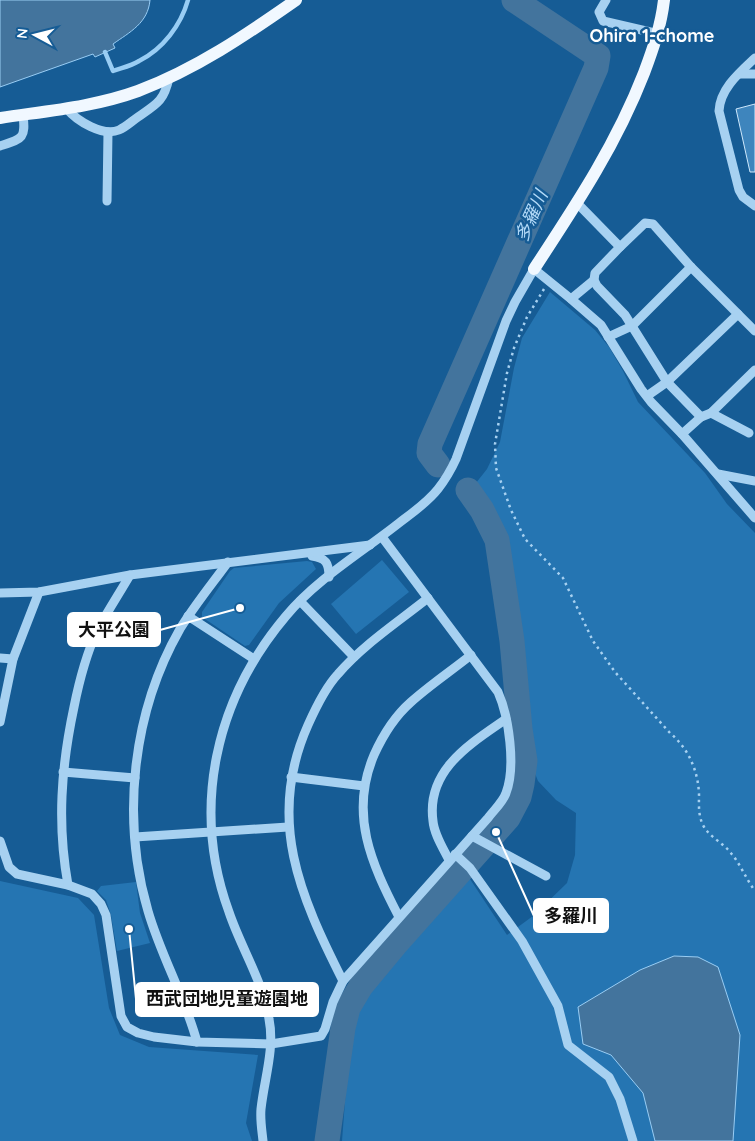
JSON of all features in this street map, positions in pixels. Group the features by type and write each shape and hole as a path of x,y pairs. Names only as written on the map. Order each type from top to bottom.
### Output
{"main road":[{"path":"0,118 67,109 136,91 169,78 246,35 296,0"},
{"path":"534,269 593,179 618,133 634,98 658,34 664,0"}],"street":[{"path":"606,0 599,12 603,21 658,34"},
{"path":"755,58 725,89 720,101 719,111 739,190 743,197 755,206"},
{"path":"740,74 755,74"},
{"path":"67,109 74,117 85,124 108,132 118,131 159,103 166,92 169,78"},
{"path":"0,146 14,142 22,137 25,132 24,114"},
{"path":"107,201 108,132"},
{"path":"577,203 620,247"},
{"path":"701,417 667,382 625,315 596,286 594,280 595,273 645,223 654,224 691,267 755,331"},
{"path":"608,337 632,326 691,267"},
{"path":"263,1141 261,1112 270,1044 270,1022 266,1000 229,913 222,891 214,854 212,831 211,797 218,748 228,715 254,659 270,636 300,601 420,507 437,490 447,476 456,459 506,322 534,269 601,325 647,396 755,518"},
{"path":"571,299 594,280"},
{"path":"647,396 667,382 738,314"},
{"path":"682,434 701,417 711,413 755,370"},
{"path":"711,413 749,433"},
{"path":"718,474 755,481"},
{"path":"0,841 9,867 17,874 68,885 92,894 101,904 106,915 121,1016 127,1027 138,1033 154,1037 197,1042 270,1044 321,1036 343,981 488,818 506,794 510,777 506,720 498,692 382,537"},
{"path":"0,593 39,592 130,575 371,545"},
{"path":"299,555 322,558 329,567 329,577"},
{"path":"197,1042 194,1028 162,952 148,910 138,866 135,837 135,778 144,719 153,688 188,616 228,562"},
{"path":"68,885 63,854 61,822 63,772 69,733 84,665 97,632 130,575"},
{"path":"0,722 13,659 39,592"},
{"path":"343,981 298,878 292,855 288,827 291,777 301,739 318,704 337,675 354,657 428,598"},
{"path":"300,601 354,657"},
{"path":"188,616 254,659"},
{"path":"399,917 377,872 367,845 363,815 364,786 380,742 393,722 411,702 471,655"},
{"path":"0,658 13,659"},
{"path":"506,720 466,747 449,763 436,785 432,805 432,822 440,842 452,857 470,868 522,941 558,1006 568,1045 609,1077 620,1099 632,1141"},
{"path":"63,772 135,778"},
{"path":"291,777 364,786"},
{"path":"135,837 288,827"},
{"path":"472,836 546,876"}],"path":[{"path":"549,282 527,317 514,348 507,373 495,444 496,468 511,510 525,539 563,578 593,642 614,672 670,733 680,741 690,755 699,791 699,812 703,825 711,836 731,852 755,891"}],"shaded area":[{"path":"0,0 150,0 149,8 142,21 132,31 113,44 115,48 95,57 93,54 0,87"},
{"path":"550,292 595,330 609,347 638,402 705,473 727,504 755,533 755,1141 342,1141 351,1022 365,991 466,873 507,935 533,916 567,883 575,855 576,813 556,800 538,781 529,758 502,539 472,488 487,469 500,442 514,368 522,338"},
{"path":"382,560 409,592 356,634 331,604"},
{"path":"312,562 316,569 279,603 249,645 245,646 202,617 202,612 234,568"},
{"path":"0,881 78,898 94,915 109,1008 120,1035 149,1047 258,1055 246,1123 252,1141 0,1141"},
{"path":"136,882 140,913 150,943 117,951 111,915 106,900 97,891 101,886"},
{"path":"674,956 698,957 718,967 740,1035 733,1141 655,1141 643,1093 611,1055 583,1044 578,1007 640,970"}],"building":[{"path":"755,104 755,172 750,172 736,109"}],"waterway":[{"path":"105,52 113,71 148,56 163,43 176,27 188,0"},
{"name":"多羅川","path":"438,465 429,453 430,444 596,68 598,56 514,0"},
{"name":"多羅川","path":"327,1141 343,1028 348,1008 361,986 395,945 508,818 519,797 522,784 525,761 520,729 512,641 497,540 482,510 468,490"}],"place":[{"name":"大平公園","path":"240,608"},
{"name":"多羅川","path":"496,832"},
{"name":"西武団地児童遊園地","path":"129,929"}],"district":[{"name":"Ohira 1-chome","path":"652,35"}]}
